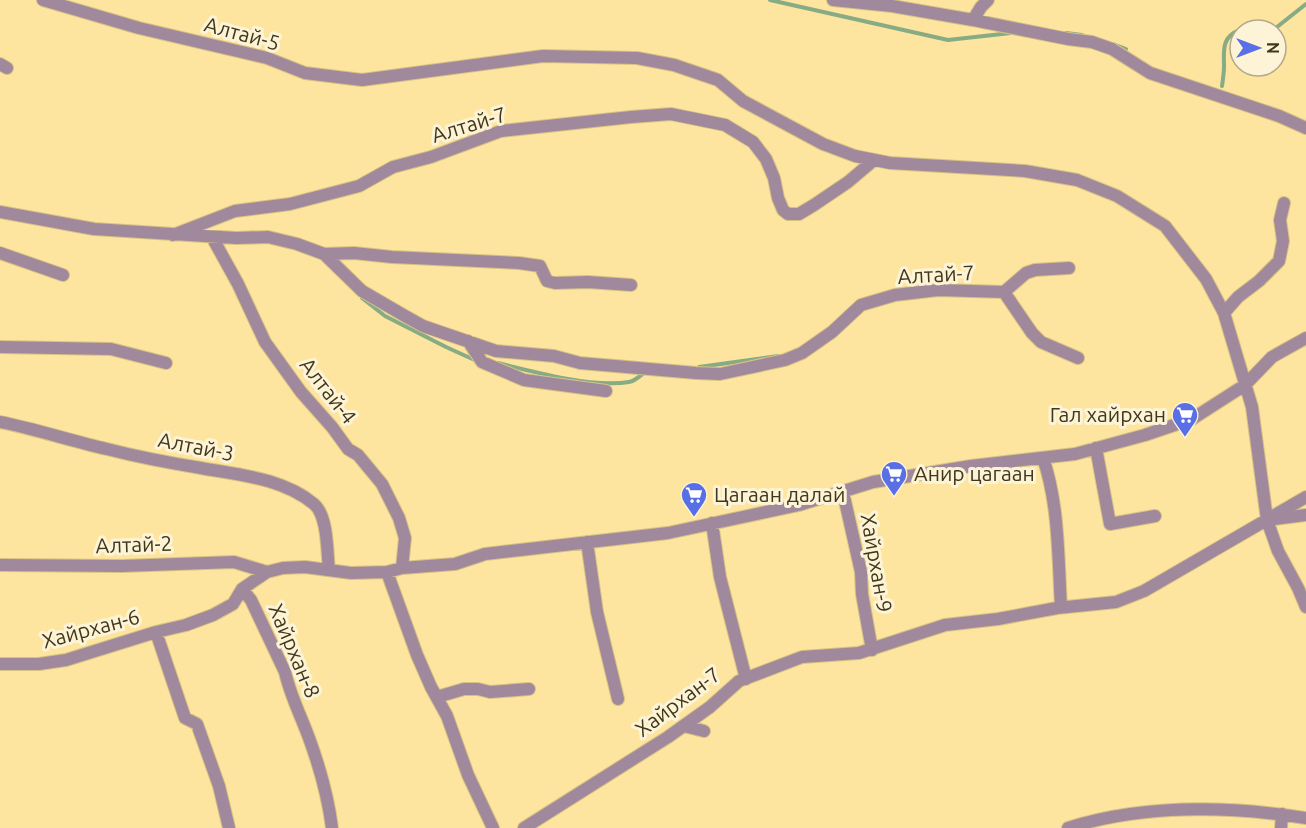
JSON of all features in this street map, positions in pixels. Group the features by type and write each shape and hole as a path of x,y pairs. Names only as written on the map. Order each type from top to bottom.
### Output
{"street":[{"name":"Алтай-5","path":"43,0 139,28 267,58 305,74 362,80 543,56 637,58 674,65 718,80 743,101 823,144 855,156 874,160"},
{"path":"833,0 892,6 1092,42 1112,49 1150,74 1280,116 1306,128"},
{"path":"974,20 988,0"},
{"name":"Алтай-7","path":"173,235 235,211 290,204 359,186 393,167 430,157 501,131 609,119 671,114 724,125 753,142 766,159 774,178 778,198 783,210 788,214 799,214 814,205 848,182 874,160"},
{"path":"874,160 890,163 1024,171 1077,180 1118,196 1165,226 1206,279 1224,313 1252,407 1267,520 1278,551 1306,607"},
{"path":"1224,313 1238,297 1259,281 1279,261 1282,241 1280,220 1284,203"},
{"path":"0,212 94,229 173,235"},
{"name":"Алтай-7","path":"173,235 268,237 324,254 354,253 519,263 540,266 547,281 555,283 588,282 632,285"},
{"name":"Алтай-4","path":"212,237 238,284 265,342 301,392 348,449 358,454 382,484 399,518 405,538 402,568"},
{"path":"0,254 63,275"},
{"name":"Алтай-7","path":"324,254 362,291 423,326 496,351 554,356 580,363 720,374 764,366 802,353 832,332 861,304 895,295 938,290 1004,292 1032,333 1041,342 1078,358"},
{"path":"1004,292 1026,273 1035,270 1069,268"},
{"name":"Хайрхан-9","path":"1306,338 1272,357 1245,385 1192,419 1075,454 971,466 873,482 843,492 861,572 862,594 872,650 945,625 998,619 1061,607 1116,602 1144,591 1306,497"},
{"path":"468,341 482,362 524,380 606,391"},
{"path":"0,347 111,349 166,363"},
{"name":"Алтай-3","path":"0,422 37,429 106,449 215,470 286,487 316,505 323,519 326,533 329,570"},
{"path":"1096,448 1110,524 1155,516"},
{"path":"1043,458 1050,477 1055,518 1061,607"},
{"path":"242,589 267,572 294,567 351,573 387,572 402,568 455,564 485,554 668,532 799,505 843,492"},
{"path":"1267,520 1306,515"},
{"path":"712,523 720,577 746,679"},
{"path":"587,542 597,612 618,699"},
{"name":"Алтай-2","path":"0,565 122,566 234,562 267,572"},
{"path":"387,572 417,655 447,716 468,775 493,828"},
{"name":"Хайрхан-8","path":"156,632 186,625 213,615 232,604 242,589 251,600 285,672 327,791 332,828"},
{"path":"156,632 185,718 197,724 219,786 229,828"},
{"name":"Хайрхан-6","path":"0,664 39,664 66,660 156,632"},
{"name":"Хайрхан-7","path":"524,828 684,726 739,681 802,657 872,650"},
{"path":"436,697 464,689 490,692 529,689"},
{"path":"684,726 704,731"},
{"path":"1068,828 1138,811 1259,811 1306,818"},
{"path":"1281,828 1282,814"}],"waterway":[{"path":"770,0 948,40 1011,33"},
{"path":"1288,18 1306,4"},
{"path":"1066,33 1082,35"},
{"path":"1222,86 1225,45 1228,38"},
{"path":"1113,44 1126,49"},
{"path":"362,298 385,316 479,362"},
{"path":"699,367 778,356"},
{"path":"498,363 528,371 599,383 629,382 645,372"}],"place":[{"name":"Гал хайрхан","path":"1185,438"},
{"name":"Анир цагаан","path":"894,497"},
{"name":"Цагаан далай","path":"694,518"}]}
